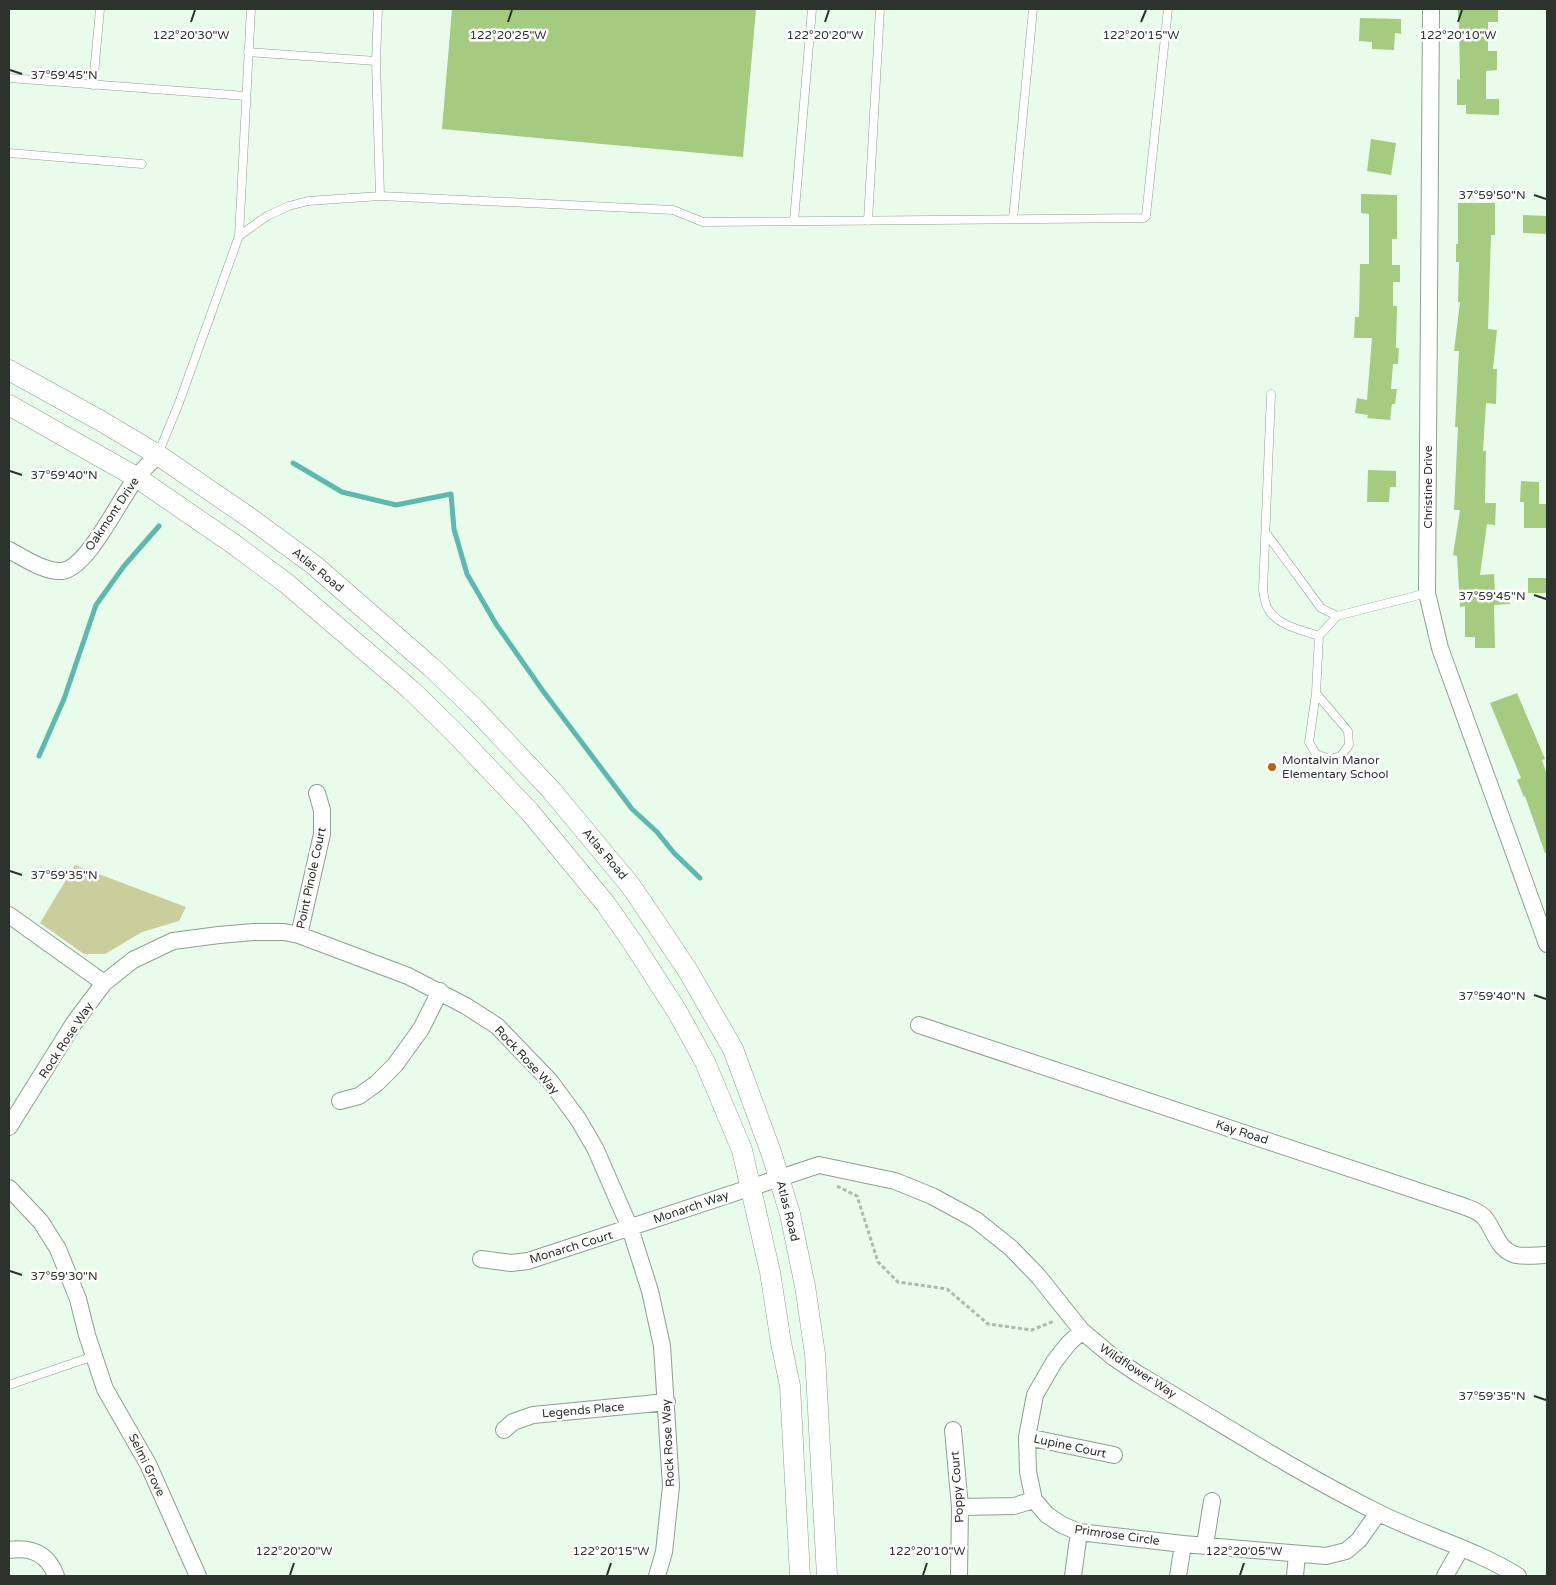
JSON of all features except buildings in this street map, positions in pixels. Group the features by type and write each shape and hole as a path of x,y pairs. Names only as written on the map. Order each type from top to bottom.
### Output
{"street":[{"name":"Christine Drive","path":"1431,9 1427,593 1440,648 1547,944"},
{"name":"Atlas Road","path":"9,370 158,455 250,518 314,565 438,673 475,709 552,791 630,884 688,971 733,1049 780,1177 798,1250 815,1354 827,1576"},
{"path":"9,405 136,477 232,543 293,589 411,690 454,731 529,812 606,903 678,1013 705,1062 742,1150 770,1272 790,1386 800,1576"},
{"name":"Oakmont Drive","path":"9,550 38,565 54,570 74,567 91,548 136,477 158,455"},
{"name":"Point Pinole Court","path":"299,935 322,834 322,810 316,793"},
{"path":"9,916 104,983"},
{"name":"Rock Rose Way","path":"9,1127 74,1023 104,983 133,960 173,941 219,934 253,932 284,932 299,935 408,976 440,991 497,1026 550,1081 578,1118 595,1148 630,1228 650,1291 662,1346 671,1486 664,1552 657,1576"},
{"path":"340,1101 359,1096 395,1065 421,1029 440,991"},
{"name":"Kay Road","path":"919,1025 1470,1208 1484,1218 1507,1252 1517,1256 1547,1255"},
{"name":"Wildflower Way","path":"750,1186 819,1164 895,1181 932,1196 976,1220 1011,1248 1038,1277 1082,1331 1113,1357 1138,1374 1335,1490 1378,1513 1403,1525 1488,1558 1518,1576"},
{"name":"Monarch Way","path":"630,1228 750,1186"},
{"name":"Selmi Grove","path":"9,1188 41,1222 58,1249 78,1299 105,1389 148,1464 198,1576"},
{"name":"Monarch Court","path":"481,1259 511,1263 528,1261 630,1228"},
{"path":"960,1507 1014,1506 1034,1500 1028,1472 1027,1437 1035,1395 1054,1362 1068,1344 1082,1331"},
{"name":"Legends Place","path":"504,1430 513,1422 533,1415 666,1402"},
{"name":"Poppy Court","path":"953,1430 960,1507 958,1574"},
{"name":"Lupine Court","path":"1027,1437 1114,1455"},
{"name":"Primrose Circle","path":"1034,1500 1048,1515 1062,1525 1079,1532 1183,1544 1326,1556 1346,1550 1359,1540 1378,1513"},
{"path":"1205,1545 1212,1501"},
{"path":"1073,1576 1079,1532"},
{"path":"1178,1576 1183,1544"},
{"path":"1445,1576 1461,1548"},
{"path":"9,1550 30,1550 46,1557 53,1565 56,1576"},
{"path":"1296,1576 1297,1554"}],"lane":[{"path":"93,85 100,9"},
{"path":"158,455 179,403 239,236 251,9"},
{"path":"378,9 376,61 380,196"},
{"path":"794,222 812,9"},
{"path":"868,221 880,9"},
{"path":"1013,220 1033,9"},
{"path":"239,236 267,216 289,206 308,202 380,196 674,210 702,222 1144,218 1146,216 1168,9"},
{"path":"248,52 376,61"},
{"path":"9,78 246,96"},
{"path":"9,153 142,164"},
{"path":"1271,394 1263,590 1267,608 1276,618 1289,626 1320,636"},
{"path":"1266,533 1321,608 1337,616"},
{"path":"1316,693 1348,732 1349,746 1341,756 1330,759 1316,754 1309,742 1316,693 1320,636 1337,616 1427,593"},
{"path":"9,1385 94,1356"}],"path":[{"path":"835,1185 857,1196 878,1262 898,1282 947,1289 988,1324 1032,1330 1069,1316"}],"green space":[{"path":"75,865 186,907 179,921 142,932 105,954 84,954 40,923"}],"waterway":[{"path":"293,463 342,492 396,505 451,494 454,529 467,574 496,624 543,691 632,809 657,832 674,853 700,878"},
{"path":"39,756 64,699 96,605 124,566 159,526"}],"place":[{"name":"Montalvin Manor Elementary School","path":"1272,767"}]}
